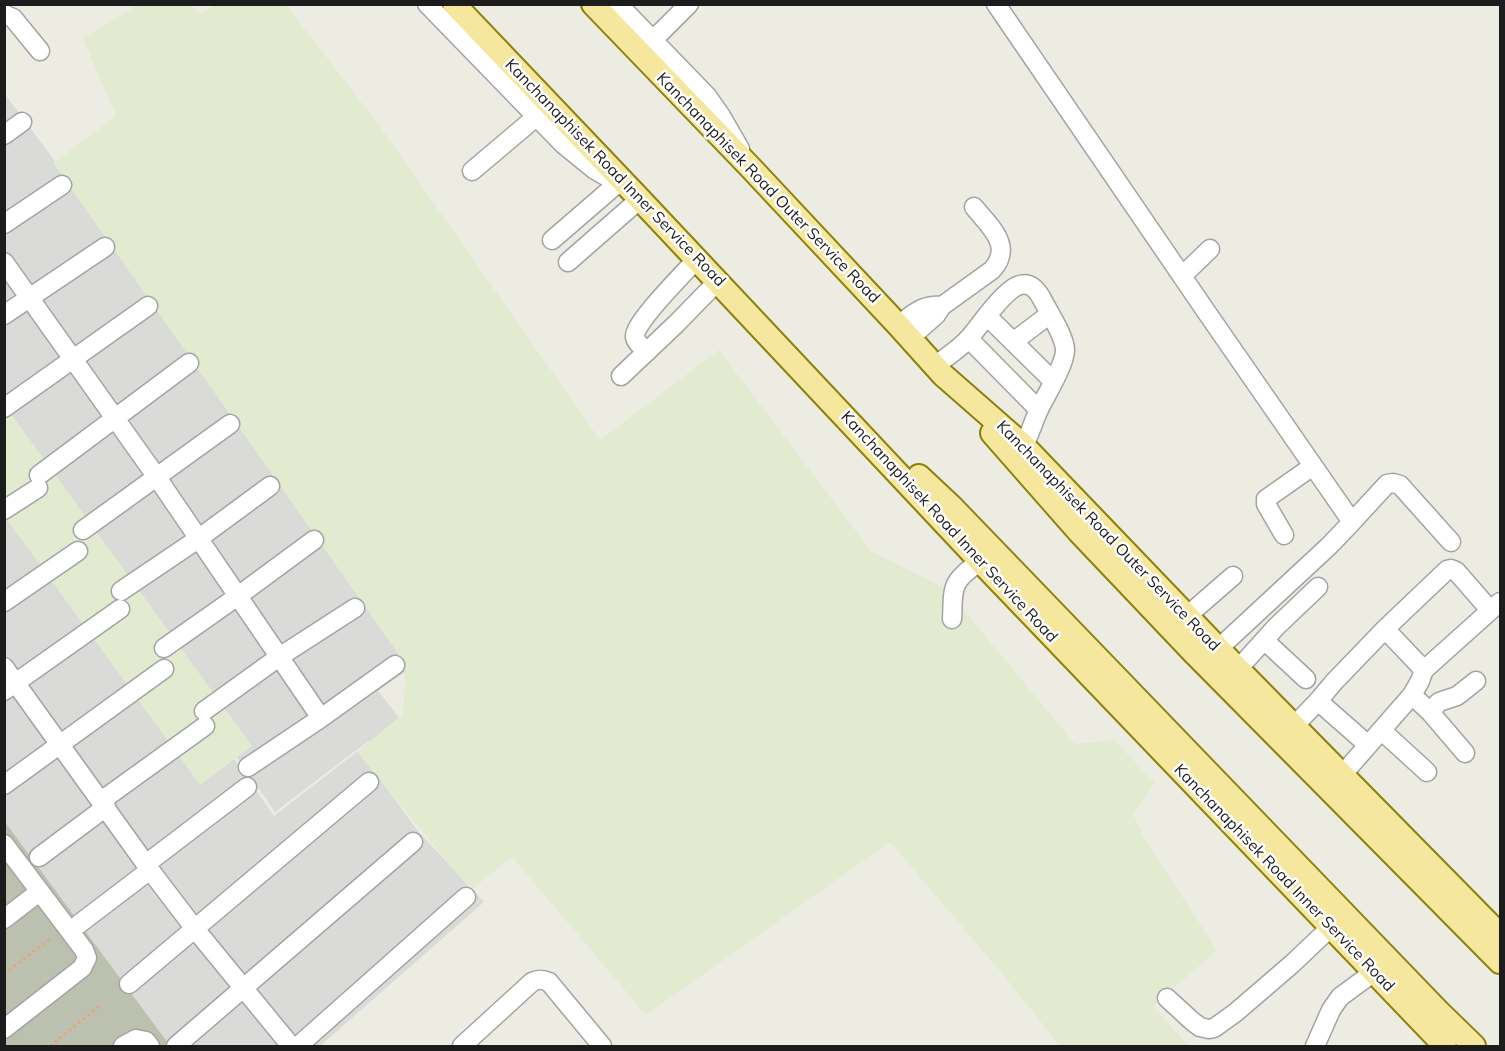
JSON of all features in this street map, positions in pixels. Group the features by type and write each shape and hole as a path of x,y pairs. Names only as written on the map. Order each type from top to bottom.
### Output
{"main road":[{"name":"Kanchanaphisek Road Inner Service Road","path":"454,4 980,561 1445,1047"},
{"name":"Kanchanaphisek Road Outer Service Road","path":"593,4 750,167 939,371 1024,446 1218,649 1500,935"},
{"path":"939,371 1079,532 1193,652 1500,962"},
{"path":"854,426 911,469 951,506 1474,1047"}],"street":[{"path":"427,4 579,159 631,192"},
{"path":"618,4 707,96 750,167"},
{"path":"652,40 689,4"},
{"path":"996,4 1137,213 1352,522"},
{"path":"4,14 13,18 40,51"},
{"path":"472,171 536,117"},
{"path":"4,135 22,122"},
{"path":"4,224 62,185"},
{"path":"552,240 631,192"},
{"path":"568,262 631,192"},
{"path":"904,332 924,307 942,306 992,270 998,263 1001,245 997,235 974,207"},
{"path":"4,315 105,247"},
{"path":"1182,276 1210,249"},
{"path":"647,352 636,339 637,328 697,259"},
{"path":"4,262 156,476 321,718"},
{"path":"621,376 718,281"},
{"path":"939,371 1011,290 1026,284 1037,290 1062,338 1065,349 1063,361 1024,446"},
{"path":"4,408 148,306"},
{"path":"1013,342 1050,314"},
{"path":"987,316 1053,381"},
{"path":"969,339 1039,410"},
{"path":"4,510 115,418 189,363"},
{"path":"83,530 230,424"},
{"path":"1284,535 1266,504 1266,499 1313,466"},
{"path":"1218,649 1320,554 1387,484 1400,485 1451,542"},
{"path":"10,687 198,538 270,486"},
{"path":"164,648 314,540"},
{"path":"4,602 78,551"},
{"path":"952,619 957,582 980,561"},
{"path":"1294,726 1385,628 1447,570 1456,571 1495,606 1424,670 1412,695 1342,775"},
{"path":"1187,616 1233,576"},
{"path":"1238,669 1318,587"},
{"path":"39,858 279,657 355,608"},
{"path":"1385,628 1424,670"},
{"path":"1264,640 1306,679"},
{"path":"248,767 395,665"},
{"path":"4,667 10,687 59,744 195,929 291,1047"},
{"path":"4,784 164,669"},
{"path":"1430,711 1439,702 1457,696 1476,681"},
{"path":"1412,695 1430,711 1465,753"},
{"path":"1318,701 1368,745"},
{"path":"1381,730 1427,772"},
{"path":"129,984 369,782"},
{"path":"80,924 247,787"},
{"path":"176,1047 413,842"},
{"path":"4,844 84,950 87,958 82,968 4,1029"},
{"path":"4,919 39,892"},
{"path":"298,1047 466,897"},
{"path":"1167,998 1200,1027 1214,1028 1292,964 1331,927"},
{"path":"1315,1047 1331,1010 1340,998 1374,972"},
{"path":"462,1047 538,979 549,982 602,1047"},
{"path":"123,1047 136,1039 146,1041 150,1047"}],"path":[{"path":"4,974 50,939"},
{"path":"50,1047 100,1006"}],"shaded area":[{"path":"137,5 191,5 201,14 214,5 286,5 379,125 600,440 719,350 871,551 946,589 1075,744 1114,740 1155,783 1133,814 1146,841 1217,950 1153,1007 1189,1046 1060,1046 890,842 646,1015 512,857 471,890 357,752 403,714 406,665 53,163 116,116 83,39"},
{"path":"4,93 66,176 411,668 378,691 402,721 363,745 275,812 5,425"},
{"path":"4,404 252,746 200,785 5,517"},
{"path":"4,429 274,816 359,750 417,830 484,902 320,1046 165,1046 5,823"},
{"path":"5,822 170,1046 5,1046"}]}
